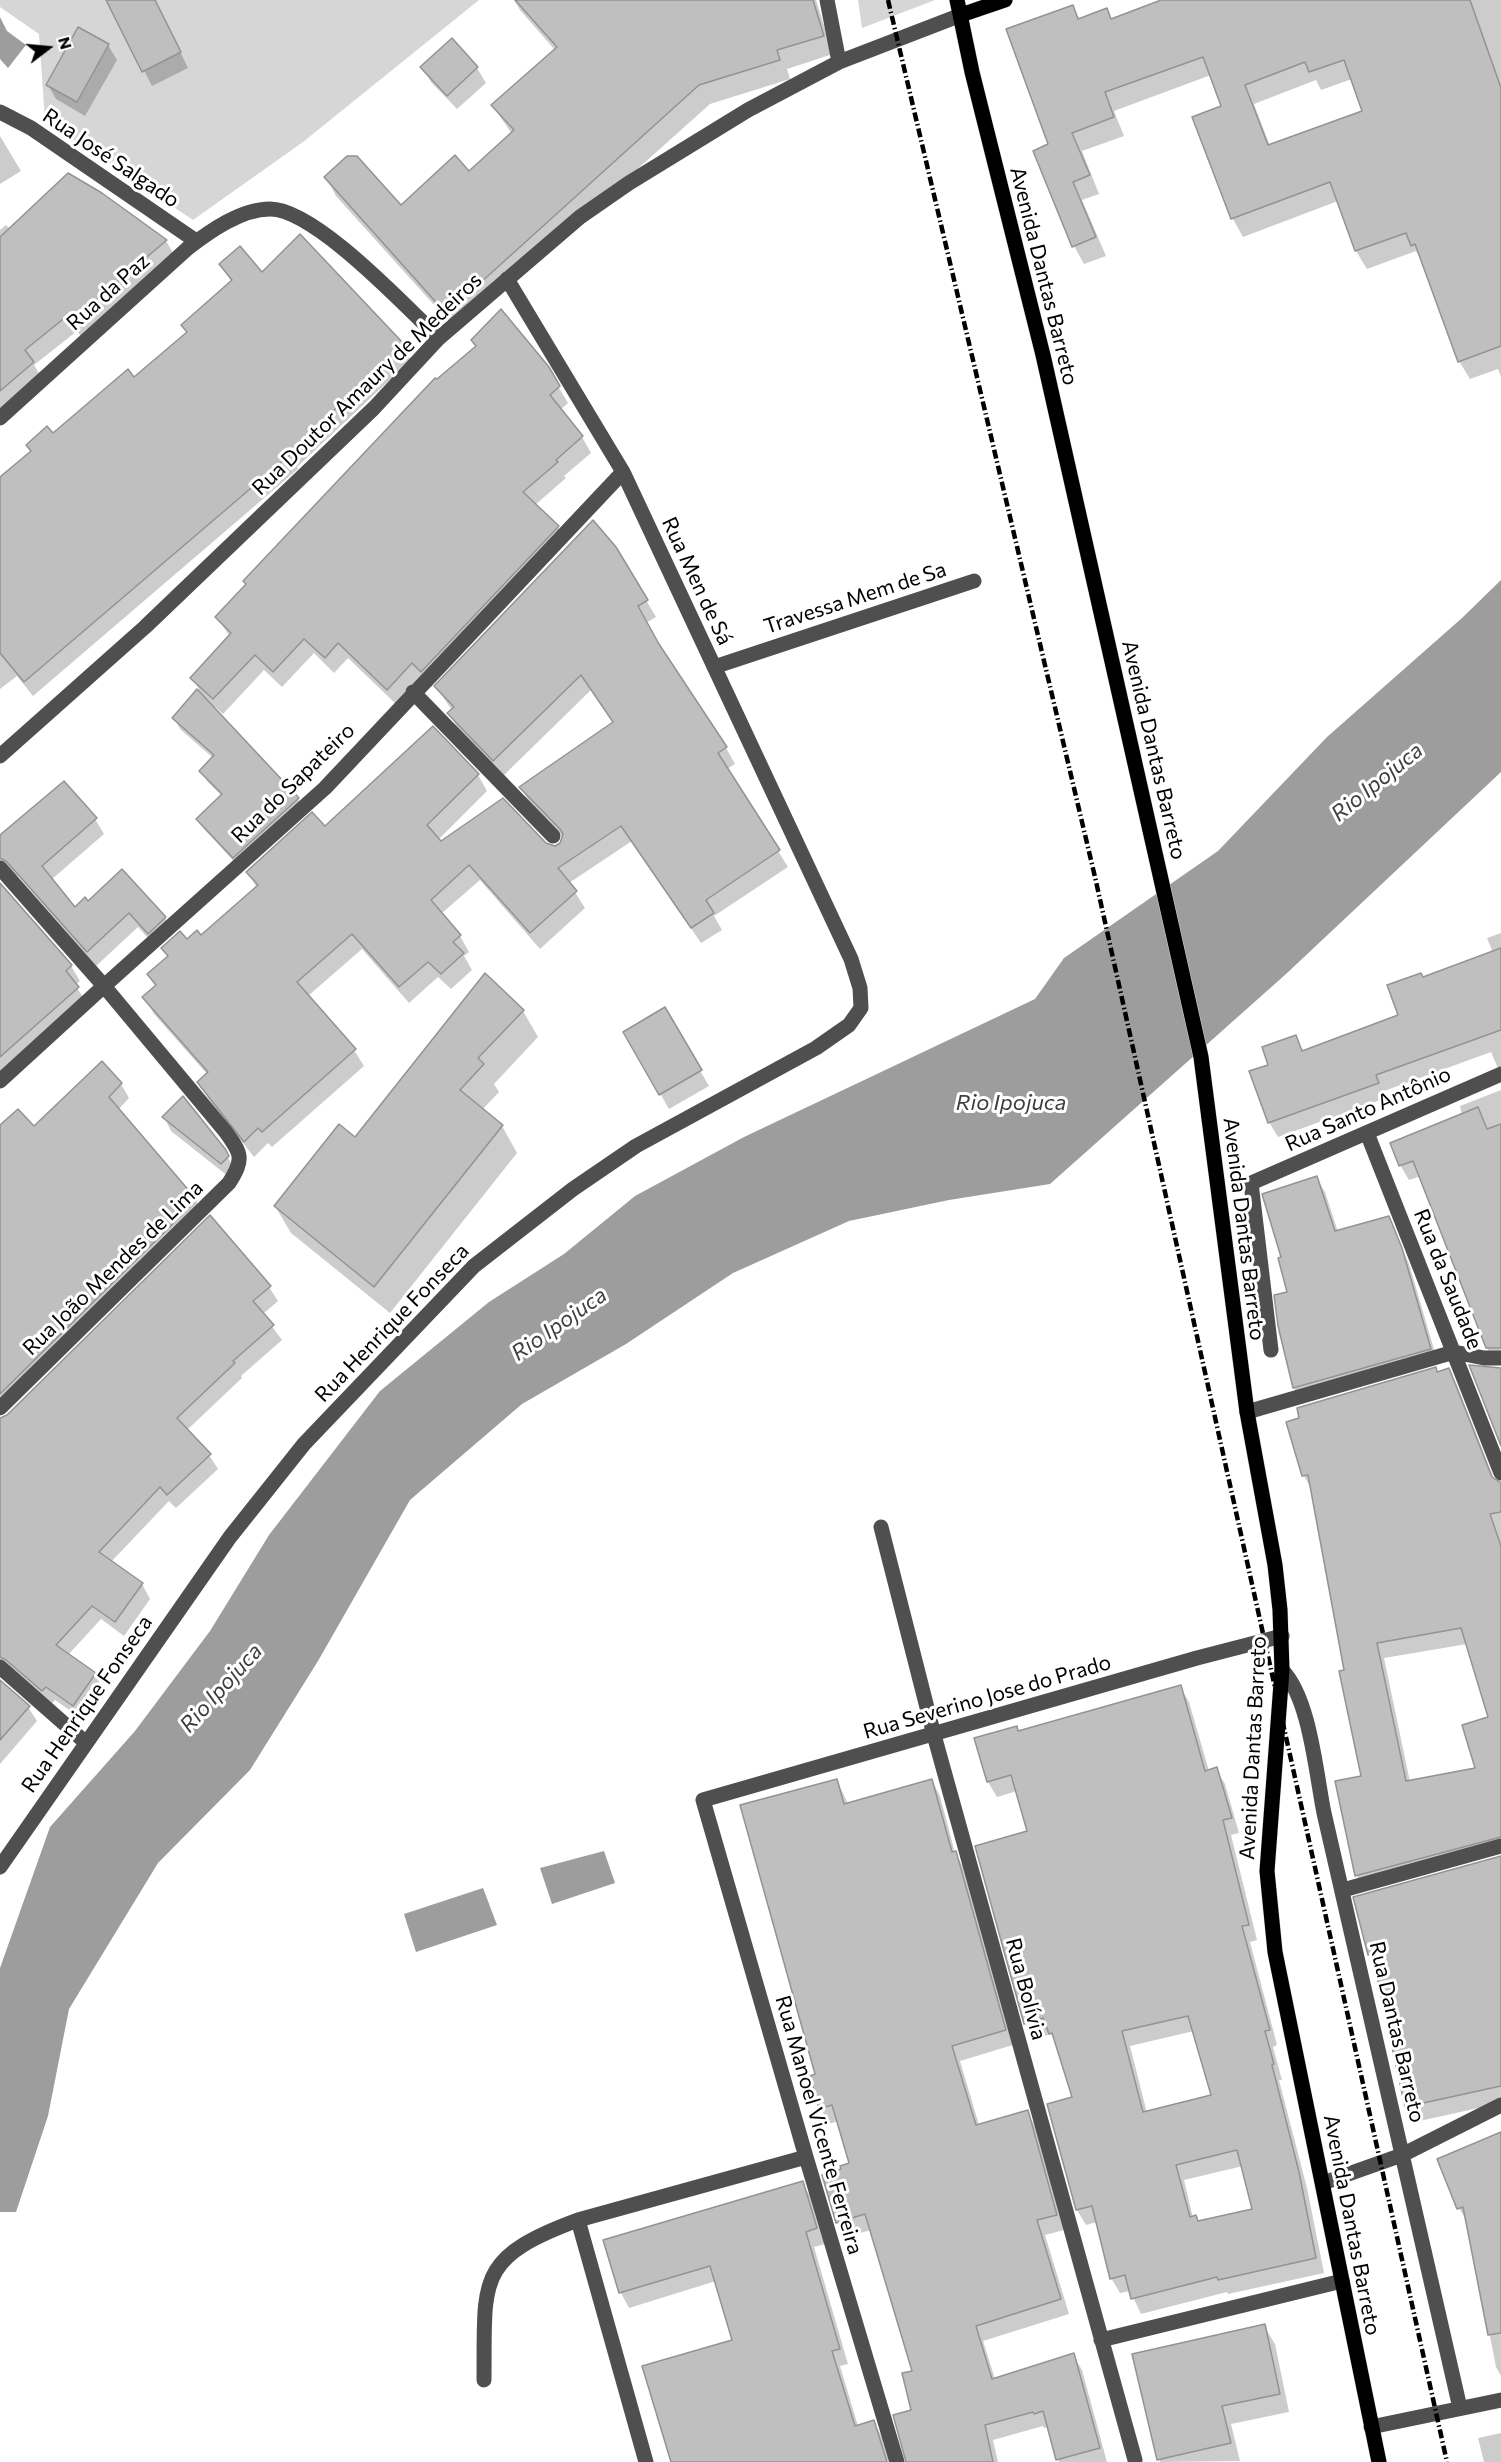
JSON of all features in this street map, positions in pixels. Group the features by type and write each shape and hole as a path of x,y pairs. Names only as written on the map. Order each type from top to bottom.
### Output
{"main road":[{"path":"959,7 1005,0"},
{"name":"Avenida Dantas Barreto","path":"959,7 972,72 1042,355 1201,1057 1247,1412 1275,1565 1282,1636 1282,1670 1267,1871 1275,1952 1379,2462"}],"street":[{"path":"827,0 839,62"},
{"name":"Rua Doutor Amaury de Medeiros","path":"0,756 145,627 374,408 440,338 580,217 629,183 748,110 839,62 959,7"},
{"name":"Rua José Salgado","path":"0,112 31,128 196,241"},
{"name":"Rua da Paz","path":"0,418 196,241 213,230 254,211 270,209 289,212 316,229 351,256 440,338"},
{"name":"Rua Men de Sá","path":"507,279 623,472 828,912"},
{"name":"Rua do Sapateiro","path":"0,1081 325,788 413,692 623,472"},
{"name":"Travessa Mem de Sa","path":"714,667 974,581"},
{"path":"413,692 552,836"},
{"path":"0,868 104,986"},
{"name":"Rua Henrique Fonseca","path":"0,1867 230,1537 304,1444 474,1266 573,1189 636,1146 793,1062 836,1036 849,1025 861,1008 860,988 851,959 828,912"},
{"name":"Rua João Mendes de Lima","path":"0,1408 229,1183 239,1166 239,1150 104,986"},
{"name":"Rua Santo Antônio","path":"1271,1350 1251,1183 1501,1074"},
{"name":"Rua da Saudade","path":"1367,1133 1501,1473"},
{"path":"1247,1412 1454,1352 1484,1358 1501,1358"},
{"name":"Rua Bolívia","path":"881,1527 934,1735 1135,2460"},
{"name":"Rua Severino Jose do Prado","path":"703,1800 1197,1658 1282,1636"},
{"path":"0,1667 85,1742"},
{"name":"Rua Dantas Barreto","path":"1282,1670 1289,1677 1300,1697 1460,2408"},
{"name":"Rua Manoel Vicente Ferreira","path":"703,1800 897,2462"},
{"path":"1343,1890 1501,1846"},
{"path":"1323,2183 1402,2155 1501,2105"},
{"path":"484,2380 485,2301 493,2273 507,2256 520,2246 548,2231 578,2220 806,2157"},
{"path":"578,2220 646,2462"},
{"path":"1101,2340 1342,2281"},
{"path":"1371,2427 1501,2400"}],"shaded area":[{"path":"0,0 479,0 303,142 193,220 45,121 39,34 0,7"},
{"path":"858,0 935,0 862,28"}],"water":[{"path":"0,17 7,31 26,45 8,68 0,59"},
{"name":"Rio Ipojuca","path":"1501,580 1501,772 1286,974 1050,1184 949,1200 849,1221 733,1273 626,1344 522,1404 410,1500 318,1661 250,1770 158,1863 69,2009 48,2116 16,2212 0,2212 0,1968 50,1827 135,1731 210,1631 269,1535 380,1391 489,1302 564,1254 635,1196 744,1137 1035,999 1064,958 1218,851 1327,737 1462,618"},
{"path":"604,1851 615,1883 552,1904 540,1868"},
{"path":"483,1888 497,1925 416,1952 404,1914"}],"building":[{"path":"106,0 155,0 181,52 142,72"},
{"path":"515,0 813,0 824,36 777,50 780,60 699,85 468,294 463,289 442,309 324,177 347,156 357,156 401,205 455,155 469,171 514,130 491,105 557,47"},
{"path":"1161,0 1470,0 1501,88 1501,346 1458,362 1415,244 1411,246 1406,233 1355,251 1330,182 1231,219 1192,117 1221,106 1203,57 1105,92 1114,117 1072,133 1090,175 1073,182 1096,237 1072,247 1033,151 1048,144 1006,29 1073,5 1078,19 1107,8 1111,19","holes":["1344,60 1362,111 1268,145 1245,85 1305,62 1309,72"]},
{"path":"78,27 109,44 77,102 46,85"},
{"path":"452,38 478,67 447,96 420,67"},
{"path":"68,173 102,193 167,240 71,321 67,316 25,350 34,362 0,391 0,237"},
{"path":"300,234 404,344 290,452 291,454 24,682 0,653 0,477 31,451 26,445 47,426 53,433 128,369 134,377 187,332 181,325 232,280 219,264 240,246 262,272"},
{"path":"501,309 549,367 560,386 550,395 583,436 556,460 558,462 523,492 559,526 421,672 412,663 387,690 338,643 325,658 304,639 273,672 255,655 213,699 190,678 231,633 215,617 246,584 243,581 435,378 437,379 476,346 471,340"},
{"path":"593,520 616,547 648,600 638,606 659,644 727,747 718,753 780,850 706,900 714,913 691,928 621,826 558,868 577,891 530,933 469,865 431,900 461,935 453,942 464,953 441,974 428,962 399,987 352,934 297,982 356,1049 262,1132 258,1128 244,1142 197,1082 208,1072 142,997 156,985 147,974 168,956 161,948 180,931 187,939 197,930 201,935 258,885 246,872 312,812 325,826 433,726 479,774 427,825 441,841 503,798 546,843 555,846 560,843 563,834 560,829 519,787 613,722 581,675 493,761 447,713 454,707 434,686"},
{"path":"197,689 299,798 233,858 196,819 222,794 199,771 214,755 172,718"},
{"path":"64,781 97,818 42,866 75,907 85,897 88,901 122,869 166,917 148,934 129,913 87,952 7,862 0,858 0,835"},
{"path":"0,883 72,965 66,971 79,987 0,1057"},
{"path":"1501,948 1501,1030 1376,1075 1379,1083 1268,1123 1249,1071 1268,1065 1262,1047 1296,1035 1302,1051 1398,1015 1387,985 1421,973 1423,977"},
{"path":"485,973 524,1010 478,1058 484,1064 460,1090 503,1125 374,1287 274,1206 339,1124 355,1137"},
{"path":"665,1007 702,1070 659,1095 623,1032"},
{"path":"102,1061 122,1083 109,1097 197,1200 0,1394 0,1125 18,1109 34,1126"},
{"path":"183,1096 226,1150 229,1156 221,1164 162,1117"},
{"path":"1478,1107 1487,1129 1501,1124 1501,1348 1486,1348 1413,1161 1399,1166 1390,1143"},
{"path":"1317,1176 1335,1231 1389,1216 1402,1248 1431,1349 1293,1388 1278,1326 1274,1295 1287,1292 1278,1258 1281,1257 1262,1194"},
{"path":"210,1215 271,1286 253,1301 274,1325 233,1361 235,1363 177,1418 211,1454 167,1495 160,1487 99,1552 143,1583 115,1622 92,1606 56,1645 96,1673 73,1706 46,1687 42,1691 0,1657 0,1418 7,1415"},
{"path":"1469,1365 1501,1368 1501,1446"},
{"path":"1436,1367 1437,1372 1449,1368 1492,1477 1501,1483 1501,1512 1490,1514 1501,1546 1501,1837 1355,1876 1335,1781 1361,1776 1339,1671 1344,1670 1308,1475 1302,1476 1286,1422 1299,1418 1297,1408","holes":["1461,1628 1488,1717 1462,1725 1475,1768 1406,1781 1377,1643"]},
{"path":"0,1680 30,1706 0,1740"},
{"path":"1181,1685 1205,1771 1217,1767 1232,1818 1223,1820 1249,1925 1242,1926 1270,2030 1265,2031 1299,2172 1316,2258 1218,2280 1217,2277 1131,2299 1125,2275 1110,2279 1092,2206 1076,2210 1047,2104 1072,2097 1052,2033 1049,2034 1043,2018 1024,2024 975,1846 1027,1831 1011,1775 987,1782 974,1738 1017,1726 1018,1731","holes":["1188,2016 1211,2095 1143,2112 1122,2031","1237,2150 1252,2209 1198,2221 1196,2215 1190,2217 1176,2165"]},
{"path":"837,1779 844,1804 932,1779 952,1852 956,1851 1006,2030 952,2046 976,2125 1028,2110 1057,2215 1037,2220 1061,2299 976,2326 992,2379 1074,2353 1100,2448 1056,2460 1043,2411 985,2425 993,2462 906,2462 893,2415 911,2410 902,2373 912,2371 865,2214 836,2223 822,2175 841,2169 840,2166 849,2163 832,2105 819,2109 810,2076 815,2074 740,1805"},
{"path":"1501,1856 1501,2086 1405,2107 1372,1954 1368,1955 1353,1897"},
{"path":"1501,2132 1501,2333 1488,2335 1463,2207 1457,2209 1437,2159"},
{"path":"803,2181 817,2228 806,2232 840,2349 832,2351 855,2426 874,2420 887,2462 671,2462 642,2366 732,2340 710,2266 619,2293 603,2240"},
{"path":"1265,2324 1280,2394 1222,2406 1231,2443 1157,2460 1132,2354"}],"railway":[{"path":"888,0 1095,877 1447,2462"}]}
